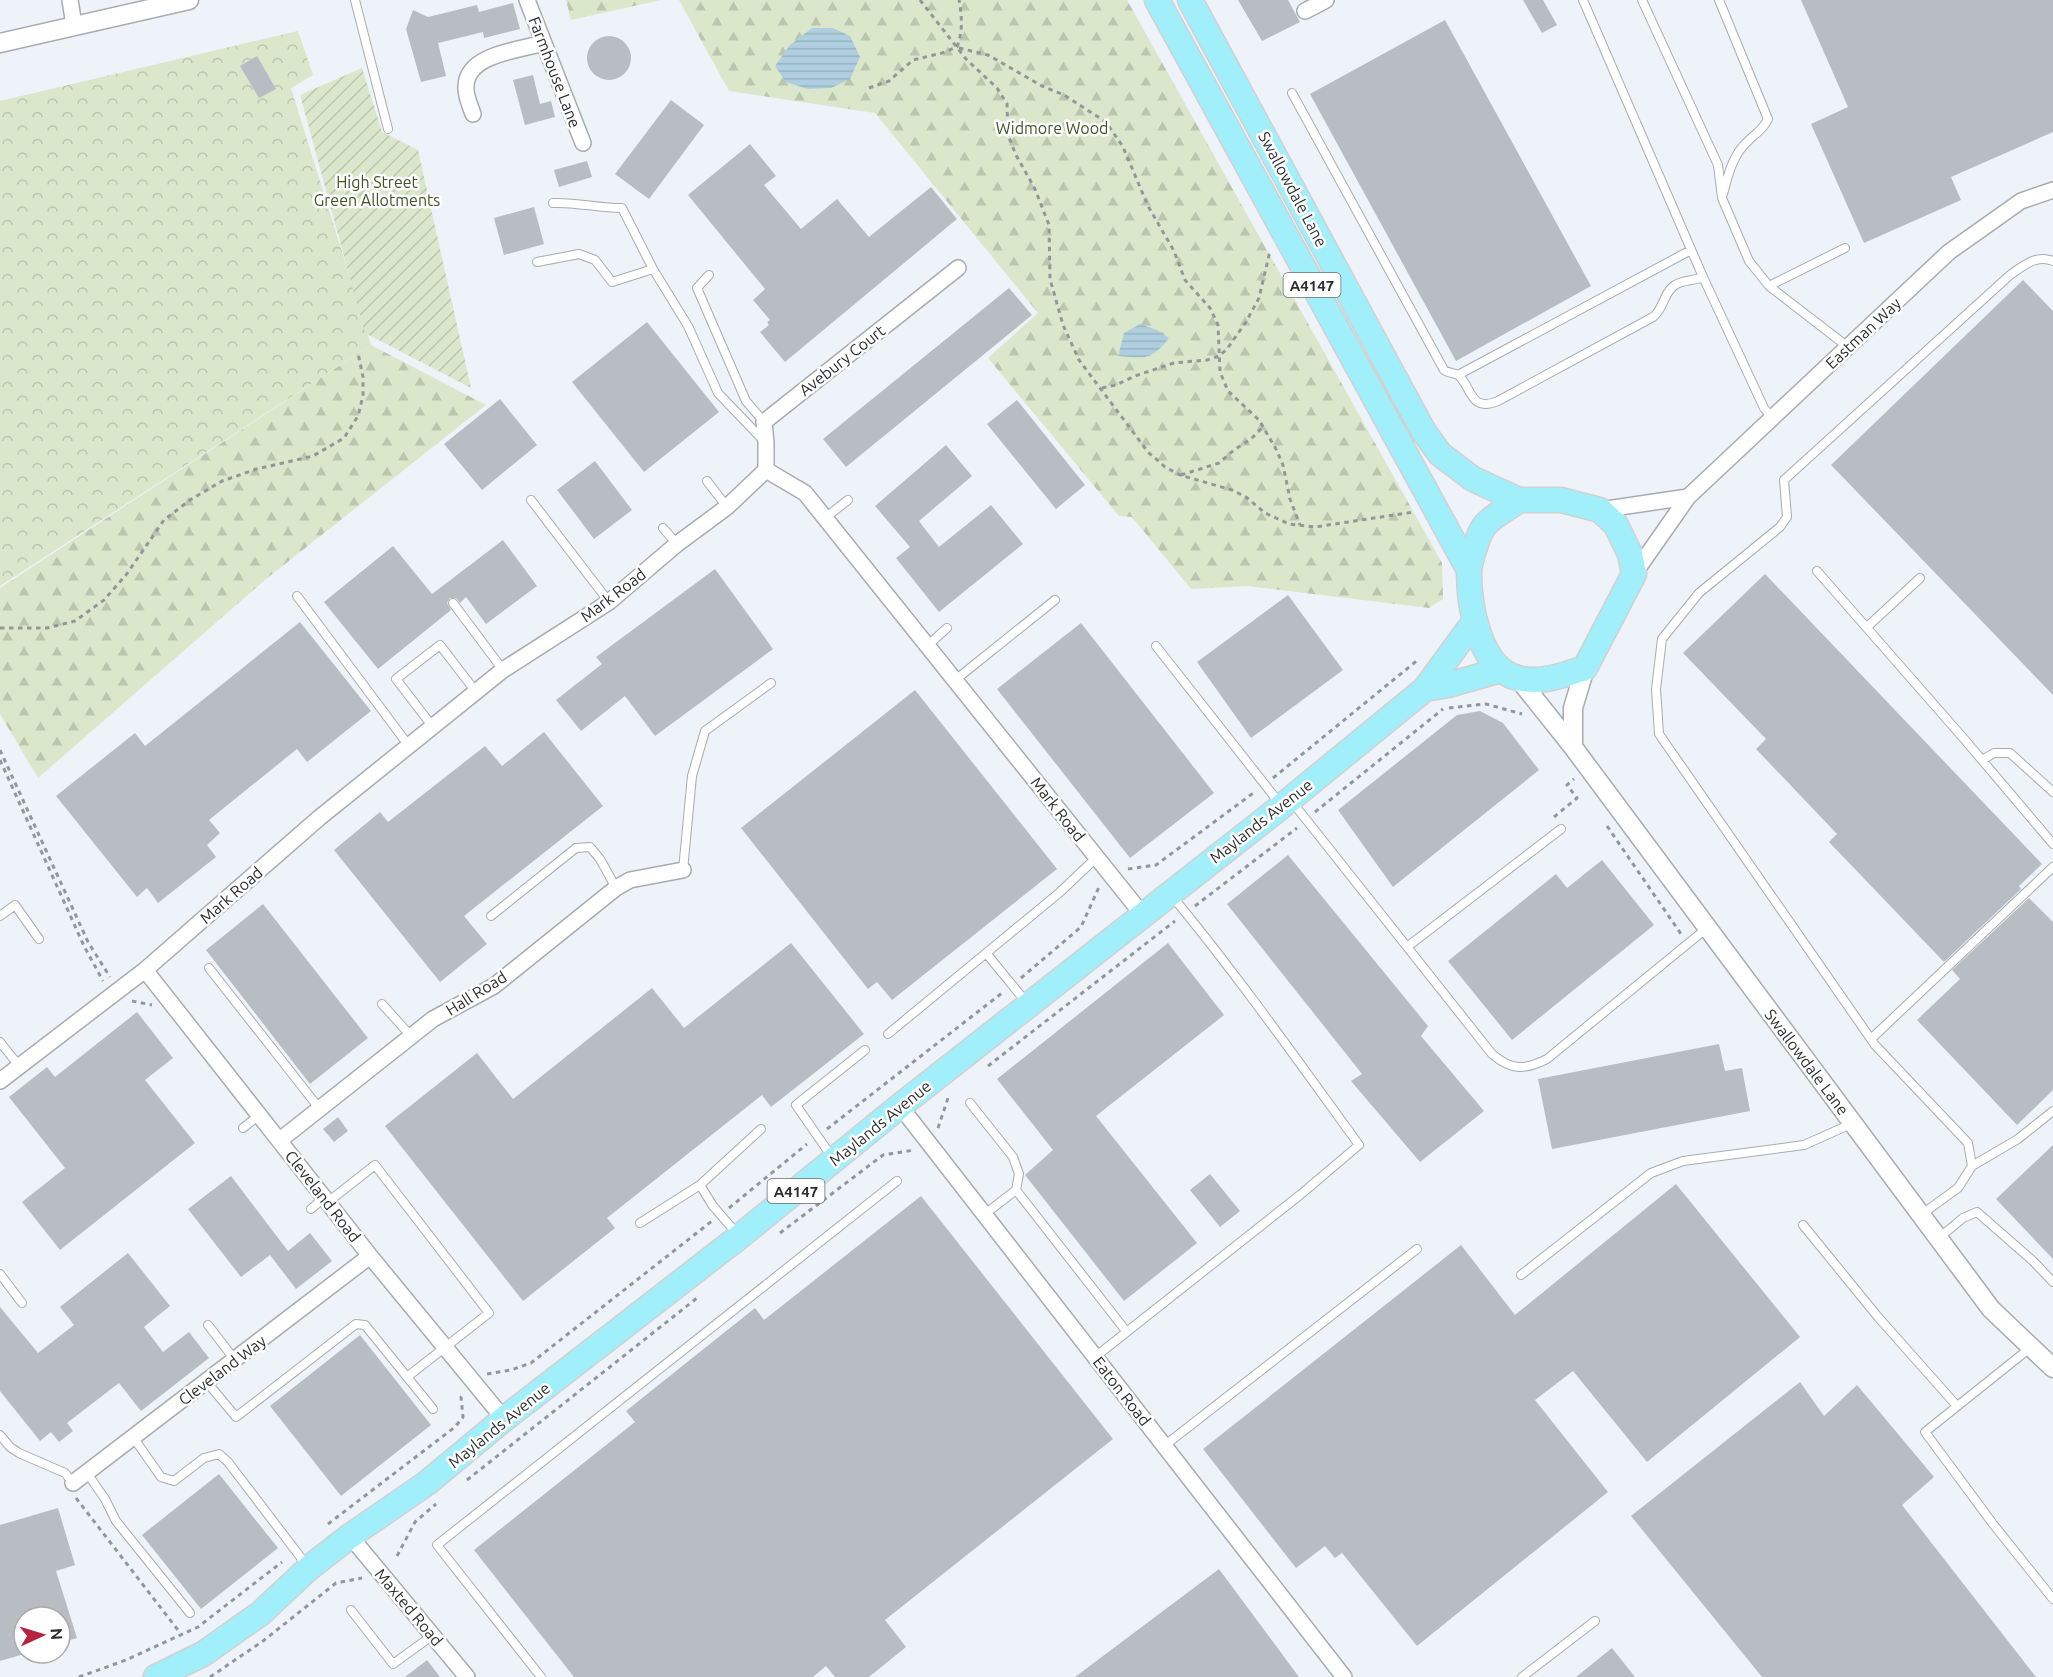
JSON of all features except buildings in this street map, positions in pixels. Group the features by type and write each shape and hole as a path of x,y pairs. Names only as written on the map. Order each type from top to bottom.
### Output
{"main road":[{"name":"Swallowdale Lane","path":"1147,0 1196,74"},
{"name":"Swallowdale Lane","path":"1157,0 1469,570"},
{"name":"Swallowdale Lane","path":"1190,0 1424,432 1440,454 1473,479 1519,500"},
{"path":"1519,500 1561,500 1600,510 1616,525 1630,554 1634,574 1585,668 1553,679 1510,674 1485,650 1474,622 1469,570 1483,527 1519,500"},
{"name":"Maylands Avenue","path":"156,1677 213,1647 261,1613 302,1560 350,1536 427,1483 504,1419 739,1237 900,1106 1286,803 1425,689 1474,622"},
{"name":"Maylands Avenue","path":"1425,689 1510,674"}],"street":[{"path":"69,0 74,25"},
{"path":"0,43 189,0"},
{"name":"Farmhouse Lane","path":"527,0 583,143"},
{"path":"1305,11 1326,0"},
{"path":"473,114 466,83 474,66 483,59 544,44"},
{"name":"Eastman Way","path":"1634,574 1688,497 1949,252 2021,201 2053,190"},
{"name":"Avebury Court","path":"764,422 958,268"},
{"path":"764,422 766,470"},
{"name":"Mark Road","path":"0,1081 144,970 319,818 503,670 609,602 677,544 727,507 766,470 805,493 1142,914"},
{"path":"1600,510 1688,497"},
{"path":"1573,747 1573,708 1585,668"},
{"name":"Swallowdale Lane","path":"1510,674 1573,747 1991,1309 2053,1368"},
{"name":"Hall Road","path":"280,1140 433,1019 494,986 616,888 630,880 683,870"},
{"name":"Cleveland Road","path":"144,970 370,1256 504,1419"},
{"name":"Eaton Road","path":"900,1106 1344,1677"},
{"name":"Cleveland Way","path":"73,1483 370,1256"},
{"name":"Maxted Road","path":"350,1536 467,1677"}],"lane":[{"path":"355,0 388,129"},
{"path":"1583,0 1703,277 1764,408 1772,418"},
{"path":"1642,0 1718,165 1722,198 1749,261 1770,286 1848,347"},
{"path":"1719,0 1768,119 1762,130 1746,142 1729,168 1722,198"},
{"path":"1292,93 1444,370 1458,375 1471,396 1478,402 1492,404 1653,317 1658,314 1674,285 1703,277"},
{"path":"553,203 572,202 622,208 653,269 688,326 718,393 766,443"},
{"path":"1770,286 1845,248"},
{"path":"1458,375 1691,250"},
{"path":"537,262 579,254 596,260 612,282 653,269"},
{"path":"1972,1166 1968,1143 1871,1039 1659,734 1656,689 1662,639 1699,592 1780,527 1787,517 1784,480 2010,275 2031,260 2051,260"},
{"path":"709,275 697,288 746,401 764,422"},
{"path":"707,481 727,507"},
{"path":"531,500 609,602"},
{"path":"825,518 848,500"},
{"path":"663,528 677,544"},
{"path":"1817,571 2053,844"},
{"path":"1867,627 1920,578"},
{"path":"297,596 409,746"},
{"path":"954,681 1055,600"},
{"path":"453,603 503,670"},
{"path":"927,646 947,628"},
{"path":"433,727 396,679 440,645 476,692"},
{"path":"1156,646 1265,784 1286,803 1407,947 1492,1054 1505,1065 1533,1066 1547,1059 1707,927"},
{"path":"683,870 692,776 705,731 771,683"},
{"path":"1982,760 1994,753 2010,753 2053,792"},
{"path":"1407,947 1561,829"},
{"path":"491,916 576,848 590,847 600,859 616,888"},
{"path":"888,1034 1059,892 1096,858"},
{"path":"1871,1039 2053,867"},
{"path":"1095,1357 1300,1195 1359,1145 1210,944 1169,893"},
{"path":"0,916 15,905 39,939"},
{"path":"986,953 1029,1006"},
{"path":"209,968 319,1108"},
{"path":"382,1004 411,1036"},
{"path":"0,1042 20,1067"},
{"path":"835,1160 795,1105 865,1050"},
{"path":"970,1103 1013,1158 1019,1174 1016,1190 985,1214"},
{"path":"1921,1215 1958,1188 1972,1166 2018,1139 2053,1111"},
{"path":"243,1128 258,1116"},
{"path":"1521,1275 1651,1173 1683,1161 1804,1145 1852,1123"},
{"path":"640,1223 700,1185 761,1129"},
{"path":"311,1209 375,1165 489,1313 407,1377"},
{"path":"541,1677 437,1545 897,1181"},
{"path":"700,1185 739,1237"},
{"path":"1016,1190 1126,1331"},
{"path":"1938,1238 1963,1218 1977,1212 2033,1261 2053,1282"},
{"path":"1803,1225 1878,1317 1957,1406"},
{"path":"1164,1446 1418,1249"},
{"path":"0,1274 22,1303"},
{"path":"206,1381 236,1418 356,1324 365,1325 433,1409"},
{"path":"208,1325 235,1360"},
{"path":"2031,1347 1925,1432 1993,1524 2053,1599"},
{"path":"0,1435 10,1447 19,1453 65,1473 73,1483"},
{"path":"133,1437 161,1477 174,1481 204,1458 219,1454 228,1462 302,1560"},
{"path":"87,1473 105,1499 116,1521 190,1613"},
{"path":"351,1610 393,1664 433,1635"},
{"path":"1522,1677 1595,1621"}],"path":[{"path":"920,0 957,47 997,88 1007,104 1008,135 1035,189 1048,225 1050,279 1063,326 1079,360 1148,452 1165,467 1180,475 1232,490 1246,497 1265,513 1289,524 1315,527 1418,510"},
{"path":"957,47 962,19 959,0"},
{"path":"869,88 890,81 913,60 942,54 957,47 988,56 1042,86 1064,95 1106,123 1123,147 1148,206 1174,251 1185,280 1210,308 1218,325 1220,372 1228,391 1259,420 1276,449 1283,465 1290,499 1300,525"},
{"path":"1102,388 1116,386 1135,376 1174,363 1207,360 1219,356 1246,322 1259,298 1269,255 1291,245"},
{"path":"0,628 47,628 75,621 104,600 126,575 164,520 190,500 222,482 257,469 313,456 344,438 358,416 363,396 363,377 358,353"},
{"path":"1180,475 1219,463 1251,439 1263,426"},
{"path":"1127,869 1156,865 1265,784 1425,653"},
{"path":"1442,709 1486,704 1528,715"},
{"path":"0,750 88,942 110,975 110,983 103,982 84,946 0,760"},
{"path":"1570,804 1577,798 1567,785 1574,779 1580,786"},
{"path":"1604,821 1687,944"},
{"path":"481,1379 486,1374 511,1370 531,1363 817,1136 1013,985 1081,927 1100,885"},
{"path":"778,1234 883,1155 920,1149"},
{"path":"459,1486 705,1292"},
{"path":"328,1524 455,1427 463,1417 461,1397 467,1392"},
{"path":"73,1483 76,1500 181,1634"},
{"path":"397,1556 415,1522 441,1500"},
{"path":"79,1677 126,1660 198,1627 302,1560"},
{"path":"210,1677 263,1641 336,1583 370,1577"}],"green space":[{"path":"566,0 661,0 571,20"},
{"name":"Widmore Wood","path":"679,0 1127,0 1442,563 1443,599 1429,608 1247,586 1191,589 1132,517 1119,516 988,358 1038,313 875,113 729,91"},
{"path":"298,31 313,75 291,88 371,345 0,586 0,101"},
{"name":"High Street Green Allotments","path":"362,68 382,132 418,150 471,388 365,333 300,95"},
{"path":"371,345 486,405 266,579 38,778 0,714 0,588"}],"water":[{"path":"812,28 833,28 850,36 860,57 850,79 831,88 808,89 786,82 775,66 790,45"},
{"path":"1140,324 1157,330 1169,338 1157,351 1147,356 1118,356 1124,333"}]}
